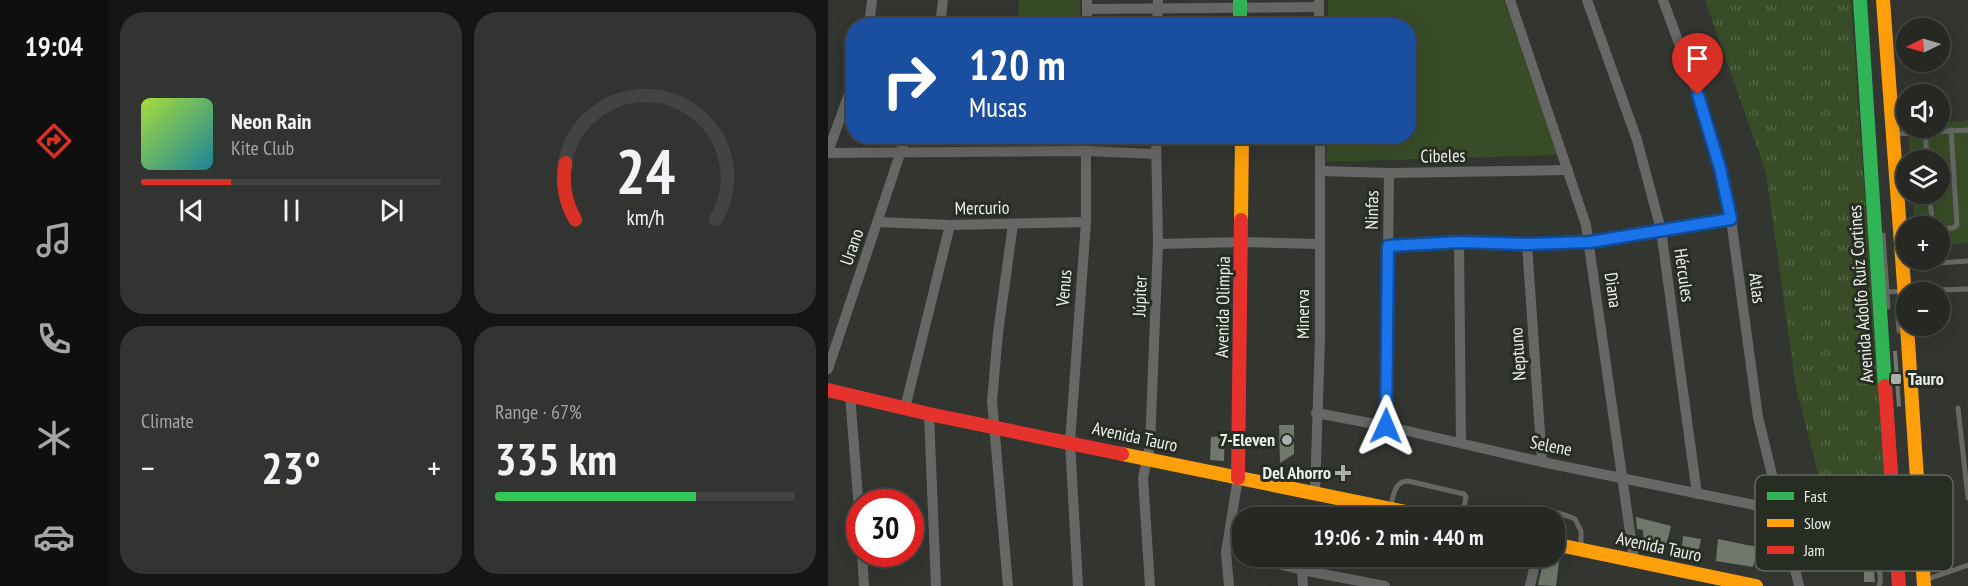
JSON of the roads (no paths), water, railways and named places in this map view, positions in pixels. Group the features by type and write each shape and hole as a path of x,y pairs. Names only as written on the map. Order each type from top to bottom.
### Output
{"street":[{"path":"870,18 872,0"},
{"path":"941,18 943,0"},
{"name":"Diana","path":"1510,0 1590,242 1634,560"},
{"name":"Hércules","path":"1587,0 1637,140 1662,230 1697,494"},
{"name":"Atlas","path":"1662,0 1714,142 1731,219 1758,417 1771,475"},
{"name":"Avenida Adolfo Ruíz Cortines","path":"1860,0 1882,292 1892,475"},
{"path":"1882,1 1894,134 1901,282"},
{"path":"1087,4 1319,4"},
{"path":"846,102 828,153 1086,151 1156,154"},
{"name":"Urano","path":"828,369 903,144"},
{"name":"Venus","path":"1078,586 1070,442 1086,222 1086,144"},
{"name":"Júpiter","path":"1150,586 1143,478 1150,445 1158,244 1156,144"},
{"name":"Avenida Olimpia","path":"1238,478 1242,144"},
{"name":"Minerva","path":"1315,492 1320,339 1320,144"},
{"name":"Cibeles","path":"1320,171 1389,173 1568,170"},
{"name":"Ninfas","path":"1386,426 1389,173"},
{"path":"1388,246 1459,242 1527,244 1590,242 1731,219"},
{"name":"Mercurio","path":"878,222 950,225 1086,222"},
{"path":"1008,586 998,457 992,414 993,380 1013,224"},
{"path":"905,408 950,225"},
{"path":"1158,244 1242,242 1319,244"},
{"path":"1459,242 1461,443"},
{"name":"Neptuno","path":"1527,244 1542,462"},
{"path":"1908,336 1916,475"},
{"name":"Avenida Tauro","path":"828,390 929,414 1384,507"},
{"path":"850,395 857,489"},
{"name":"Selene","path":"1316,413 1755,505"},
{"path":"929,414 936,586"},
{"path":"1229,586 1226,552 1238,478"},
{"name":"Avenida Tauro","path":"1565,546 1756,586"},
{"path":"1226,552 1232,553"},
{"path":"863,567 864,586"},
{"path":"1290,567 1379,585"},
{"path":"1530,586 1534,567"},
{"path":"1302,570 1303,586"},
{"name":"Atlas","path":"1795,571 1799,586"}],"lane":[{"path":"1882,1 1884,117"},
{"path":"1950,228 1955,227 1957,223 1951,130 1968,130"},
{"path":"1883,233 1882,292 1888,316"},
{"path":"1950,262 1968,261"},
{"path":"1950,290 1968,289"},
{"path":"1882,292 1896,291"},
{"path":"1958,408 1968,498"},
{"path":"1389,507 1398,483 1408,481 1463,494 1466,498 1464,507"},
{"path":"1565,516 1575,519 1581,531 1581,549"},
{"path":"1923,583 1968,565"},
{"path":"1879,571 1880,586"},
{"path":"1881,577 1899,581"}],"place":[{"name":"Tauro","path":"1896,379"},
{"name":"7-Eleven","path":"1287,440"},
{"name":"Del Ahorro","path":"1343,473"}]}
